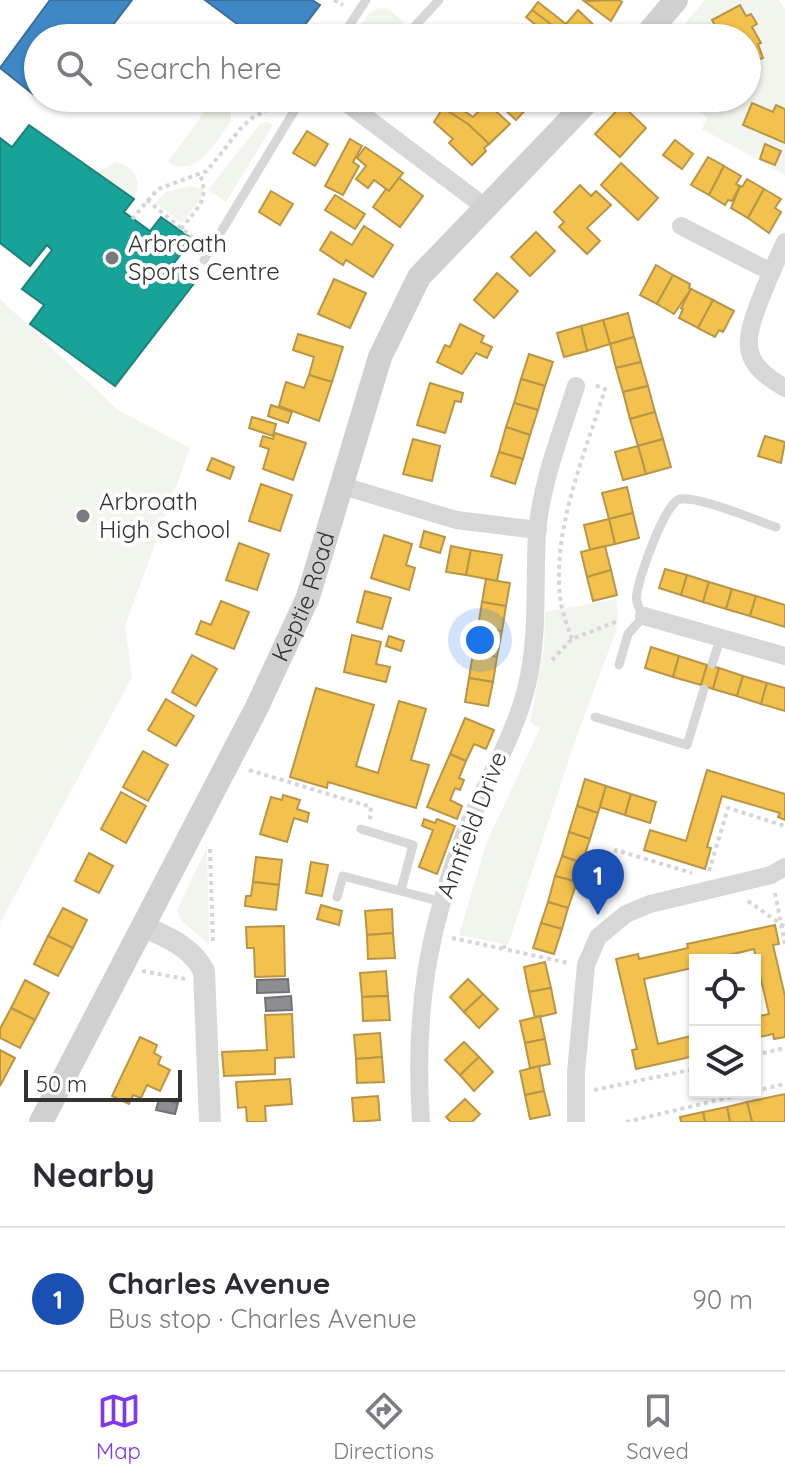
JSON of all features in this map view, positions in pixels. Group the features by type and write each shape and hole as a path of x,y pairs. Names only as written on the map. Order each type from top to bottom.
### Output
{"main road":[{"path":"656,24 676,0"},
{"name":"Keptie Road","path":"41,1122 228,763 308,597 380,357 419,277 577,112"}],"street":[{"path":"361,112 485,207"},
{"path":"681,226 771,272"},
{"path":"785,242 749,329 748,345 755,364 768,379 785,388"},
{"name":"Annfield Drive","path":"421,1122 419,1020 432,933 464,835 527,686 534,627 538,530 549,475 576,386"},
{"path":"343,486 456,520 538,530"},
{"path":"644,616 785,656"},
{"path":"576,1122 586,965 598,937 626,914 650,904 709,884 738,884 778,871"},
{"path":"143,926 196,955 204,971 210,1122"}],"lane":[{"path":"350,24 366,0"},
{"path":"417,24 439,0"},
{"path":"206,255 293,112"},
{"path":"619,665 628,634 644,616 638,607 636,594 662,520 671,504 679,499 696,500 776,527"},
{"path":"712,664 721,637"},
{"path":"595,717 687,745 704,689"},
{"path":"361,829 413,845 401,890"},
{"path":"337,897 343,876 442,902"}],"path":[{"path":"334,0 343,5"},
{"path":"132,219 158,189 207,171 241,128 263,112"},
{"path":"181,229 205,196 200,174"},
{"path":"147,200 206,255"},
{"path":"572,639 561,604 560,572 565,527 574,487 605,389 587,381 576,386"},
{"path":"527,686 572,639 620,620 644,616"},
{"path":"228,763 371,807"},
{"path":"598,937 598,906 616,850 709,884 728,808 785,826"},
{"path":"124,964 143,972 185,979 204,971 213,948 210,847 198,821"},
{"path":"778,871 785,944"},
{"path":"738,884 749,902 783,927"},
{"path":"432,933 586,965"},
{"path":"761,1054 785,1048"},
{"path":"576,1092 605,1090 689,1070"},
{"path":"761,1090 785,1084"},
{"path":"626,1122 728,1098"}],"shaded area":[{"path":"705,0 779,0 785,10 785,175 702,129 707,118 699,112 761,112 761,24 685,24"},
{"path":"379,8 388,9 404,22 362,24 369,14"},
{"path":"204,112 231,113 231,121 197,162 178,166 168,162"},
{"path":"267,122 273,125 226,202 208,190 260,124"},
{"path":"116,162 128,167 135,175 137,186 134,199 97,173"},
{"path":"190,186 204,189 182,223 155,203 166,192"},
{"path":"0,299 118,410 190,448 125,626 132,677 0,923"},
{"path":"616,599 616,631 575,741 508,945 459,935 486,844 540,728 530,722 544,648 545,612"},
{"path":"207,848 209,946 183,921 177,910"}],"building: Homes":[{"path":"584,1 622,2 611,21"},
{"path":"538,2 566,24 550,24 532,10"},
{"path":"740,5 746,16 751,14 757,24 714,24 712,20"},
{"path":"532,10 551,24 535,24 526,17"},
{"path":"578,10 593,24 566,24"},
{"path":"776,105 785,109 785,143 743,125 748,112 761,112 761,107 773,112"},
{"path":"440,112 449,112 468,124 489,144 484,148 486,151 472,165 449,143 453,139 434,122"},
{"path":"449,112 466,112 473,117 478,112 497,112 510,124 489,144 468,124"},
{"path":"507,112 524,112 516,120"},
{"path":"615,112 629,112 646,128 620,157 595,134"},
{"path":"307,131 328,144 315,166 293,153"},
{"path":"350,139 362,146 353,162 359,166 343,195 325,186"},
{"path":"675,140 693,154 682,169 663,155"},
{"path":"765,144 781,151 775,165 760,159"},
{"path":"365,147 403,173 389,191 374,180 368,188 356,179 366,166 357,158"},
{"path":"708,157 724,166 709,195 691,185"},
{"path":"621,163 658,198 638,220 601,185"},
{"path":"724,166 741,176 736,184 740,186 732,201 728,200 725,205 709,195"},
{"path":"399,178 423,196 400,227 373,207"},
{"path":"747,179 764,189 748,218 731,208 740,186"},
{"path":"580,185 591,196 596,191 611,205 587,228 600,241 587,254 559,227 564,222 554,212"},
{"path":"764,189 781,199 775,208 781,212 769,233 748,218"},
{"path":"271,191 293,204 280,225 259,212"},
{"path":"335,195 365,214 355,229 325,210"},
{"path":"364,226 393,245 373,277 346,260 343,265 320,250 331,232 352,245"},
{"path":"536,232 555,251 530,276 511,257"},
{"path":"656,265 673,275 657,304 640,295"},
{"path":"497,273 518,291 494,318 474,300"},
{"path":"673,275 690,284 691,289 674,314 657,304"},
{"path":"334,279 366,293 350,328 318,314"},
{"path":"691,289 713,300 698,328 679,318"},
{"path":"713,300 734,311 723,332 719,330 715,337 698,328"},
{"path":"628,313 634,337 610,344 603,320"},
{"path":"603,320 610,344 587,351 581,326"},
{"path":"460,324 484,336 481,342 492,347 487,358 476,353 462,374 437,362 445,345 450,347"},
{"path":"581,326 587,351 564,357 557,333"},
{"path":"298,334 343,347 332,382 309,375 314,357 293,350"},
{"path":"634,337 641,362 616,368 610,344"},
{"path":"529,354 553,362 545,386 521,379"},
{"path":"641,362 648,386 623,392 616,368"},
{"path":"309,375 332,382 319,421 279,406 286,382 304,388"},
{"path":"521,379 545,386 538,410 514,403"},
{"path":"430,383 463,393 461,402 455,401 445,433 417,425"},
{"path":"648,386 655,412 630,419 623,392"},
{"path":"514,403 538,410 530,435 506,427"},
{"path":"271,405 292,412 288,423 268,416"},
{"path":"655,412 663,439 638,446 630,419"},
{"path":"252,417 276,424 273,436 249,428"},
{"path":"506,427 530,435 523,459 499,452"},
{"path":"275,433 306,443 293,480 263,469 269,449 260,446 263,436 273,439"},
{"path":"765,436 785,442 781,463 758,456"},
{"path":"413,439 440,446 432,481 403,474"},
{"path":"663,439 671,467 646,474 638,446"},
{"path":"638,446 646,474 623,480 615,452"},
{"path":"499,452 523,459 515,484 491,476"},
{"path":"212,458 234,467 230,479 207,470"},
{"path":"261,484 292,495 280,531 249,521"},
{"path":"627,487 633,513 609,519 602,493"},
{"path":"633,513 639,538 615,544 609,519"},
{"path":"609,519 615,544 590,550 584,525"},
{"path":"424,531 445,537 440,553 420,547"},
{"path":"384,535 412,544 406,565 415,568 409,590 371,578"},
{"path":"239,543 269,554 257,590 226,580"},
{"path":"451,546 471,550 466,575 446,572"},
{"path":"605,546 611,570 587,577 581,552"},
{"path":"471,550 502,555 497,581 466,575"},
{"path":"665,569 687,575 681,595 659,588"},
{"path":"611,570 617,595 593,601 587,577"},
{"path":"687,575 709,582 703,602 681,595"},
{"path":"486,579 510,583 506,606 482,602"},
{"path":"709,582 732,589 726,609 703,602"},
{"path":"732,589 756,596 750,616 726,609"},
{"path":"365,591 391,598 382,629 357,622"},
{"path":"756,596 785,605 785,627 750,616"},
{"path":"221,601 249,612 234,649 196,634 201,621 211,625"},
{"path":"482,602 506,606 502,631 478,627"},
{"path":"478,627 502,631 497,657 473,653"},
{"path":"352,635 381,642 376,664 390,667 386,682 344,672"},
{"path":"389,636 404,641 401,651 386,646"},
{"path":"651,647 679,656 673,677 645,668"},
{"path":"473,653 497,657 493,682 469,678"},
{"path":"192,655 217,669 196,706 172,692"},
{"path":"679,656 707,665 701,685 673,677"},
{"path":"707,665 719,668 713,689 701,685"},
{"path":"719,668 743,676 737,696 713,689"},
{"path":"743,676 767,683 761,704 737,696"},
{"path":"469,678 493,682 488,706 465,702"},
{"path":"767,683 785,688 785,711 761,704"},
{"path":"316,688 374,705 356,766 378,773 399,701 426,709 411,760 429,765 416,808 328,782 327,788 290,777"},
{"path":"166,699 194,716 176,746 148,730"},
{"path":"465,718 494,730 486,749 474,744 466,761 450,754"},
{"path":"143,751 168,765 148,801 123,787"},
{"path":"450,754 466,761 459,778 464,780 460,790 455,788 450,800 462,806 457,819 427,807"},
{"path":"707,770 785,794 785,820 778,817 780,813 722,796 707,847 711,848 705,869 644,850 650,830 686,841"},
{"path":"585,779 606,786 598,813 577,806"},
{"path":"606,786 631,794 625,815 600,807"},
{"path":"121,792 146,806 126,843 101,829"},
{"path":"631,794 656,802 650,823 625,815"},
{"path":"283,795 300,800 297,809 309,813 307,822 294,818 287,842 260,834 271,797 282,800"},
{"path":"577,806 598,813 590,839 569,832"},
{"path":"424,819 435,823 437,819 455,826 437,874 419,867 433,830 422,826"},
{"path":"569,832 590,839 582,863 562,856"},
{"path":"89,853 113,866 99,893 75,881"},
{"path":"562,856 582,863 577,882 555,876"},
{"path":"256,857 282,860 279,885 253,882"},
{"path":"311,862 328,865 322,896 306,893"},
{"path":"555,876 577,882 568,908 548,902"},
{"path":"253,882 279,885 276,910 245,906 246,896 251,896"},
{"path":"548,902 568,908 562,929 541,923"},
{"path":"321,905 342,911 339,925 317,919"},
{"path":"63,908 87,920 73,948 48,936"},
{"path":"392,909 393,933 367,935 365,911"},
{"path":"541,923 562,929 554,954 533,948"},
{"path":"775,925 779,944 773,945 785,996 785,1037 774,1039 773,1034 761,1037 761,1016 769,1014 761,979 761,954 755,954 754,949 733,954 689,954 689,969 644,979 658,1044 689,1036 689,1057 636,1069 632,1050 637,1049 616,959 638,954 639,959 688,948 687,944"},
{"path":"284,926 285,976 255,977 254,948 247,948 246,927"},
{"path":"393,933 395,958 368,959 367,935"},
{"path":"48,936 73,948 58,976 34,964"},
{"path":"545,962 551,988 529,992 524,967"},
{"path":"386,971 388,996 362,997 360,973"},
{"path":"468,979 483,994 464,1012 450,997"},
{"path":"25,980 49,993 35,1020 11,1008"},
{"path":"551,988 556,1013 535,1018 529,992"},
{"path":"483,994 498,1009 479,1028 464,1012"},
{"path":"388,996 390,1020 363,1021 362,997"},
{"path":"11,1008 35,1020 20,1048 0,1038 0,1029"},
{"path":"292,1014 294,1057 275,1058 275,1074 224,1076 222,1052 267,1050 265,1015"},
{"path":"540,1016 545,1039 525,1043 520,1021"},
{"path":"380,1033 382,1057 356,1059 354,1035"},
{"path":"140,1037 157,1045 154,1053 161,1057 158,1064 170,1070 160,1091 147,1085 141,1098 133,1095 129,1104 112,1096"},
{"path":"545,1039 550,1064 530,1068 525,1043"},
{"path":"464,1042 479,1057 460,1075 445,1060"},
{"path":"0,1050 15,1058 0,1086"},
{"path":"382,1057 384,1082 357,1083 356,1059"},
{"path":"479,1057 493,1072 474,1091 460,1075"},
{"path":"539,1066 544,1091 525,1095 520,1071"},
{"path":"290,1079 292,1104 265,1106 266,1122 247,1122 246,1107 238,1108 236,1082"},
{"path":"544,1091 550,1115 530,1119 525,1095"},
{"path":"785,1094 785,1122 752,1122 747,1102"},
{"path":"378,1096 380,1120 354,1122 352,1098"},
{"path":"465,1099 480,1114 472,1122 451,1122 446,1117"},
{"path":"747,1102 752,1122 730,1122 727,1107"},
{"path":"727,1107 730,1122 705,1122 703,1112"},
{"path":"703,1112 705,1122 681,1122 680,1117"}],"building: Schools":[{"path":"50,0 132,0 114,24 32,24"},
{"path":"205,0 312,0 320,5 306,24 237,24"},
{"path":"24,35 24,87 0,68"}],"building: Public":[{"name":"Arbroath Sports Centre","path":"29,125 134,199 124,212 150,231 161,217 192,239 172,266 180,272 184,266 199,277 115,386 30,324 44,305 22,289 52,250 47,245 30,266 0,243 0,138 12,147"}],"building: Industry":[{"path":"288,979 289,992 257,993 257,980"},
{"path":"291,996 292,1010 266,1011 265,998"},
{"path":"159,1099 178,1103 175,1114 156,1110"}],"place":[{"name":"Arbroath Sports Centre","path":"112,258"},
{"name":"Arbroath High School","path":"83,516"},
{"name":"Charles Avenue","path":"598,915"}]}
